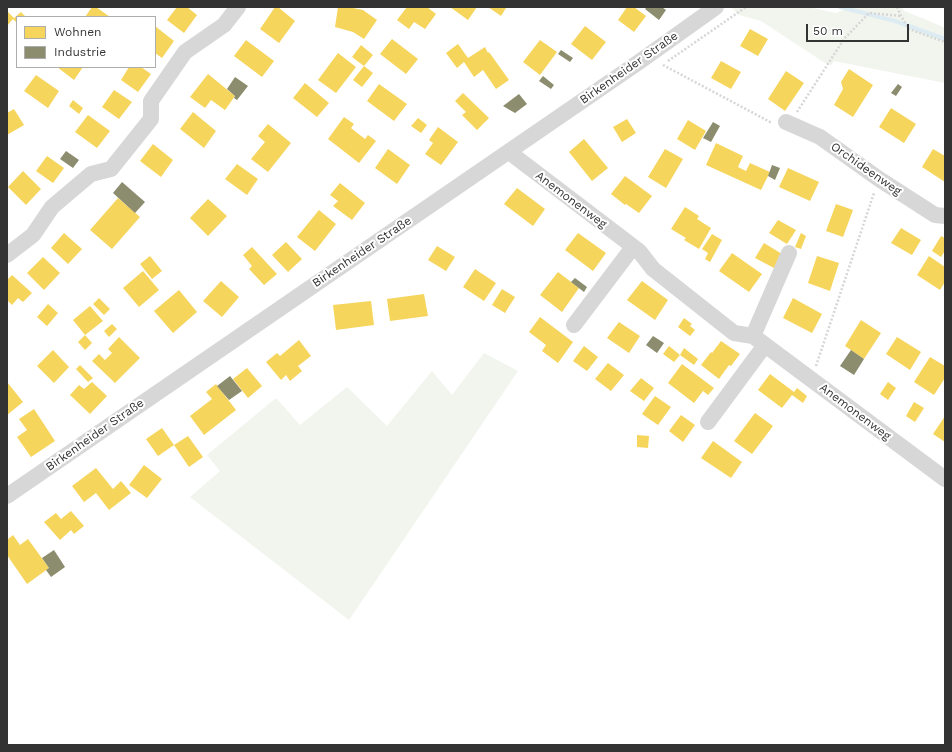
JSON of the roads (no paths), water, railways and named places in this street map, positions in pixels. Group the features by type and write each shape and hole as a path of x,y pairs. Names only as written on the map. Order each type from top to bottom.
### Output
{"street":[{"path":"7,255 33,235 52,207 91,174 111,169 151,119 151,101 186,52 224,25 238,7"},
{"name":"Birkenheider Straße","path":"7,496 647,57 716,7"},
{"name":"Orchideenweg","path":"788,123 820,137 879,179 935,215 945,216"},
{"name":"Anemonenweg","path":"509,152 639,251 653,269 734,333 759,340 945,479"},
{"path":"574,325 633,247"},
{"path":"708,422 759,340 789,253"}],"waterway":[{"path":"840,7 895,21 945,39"}]}
